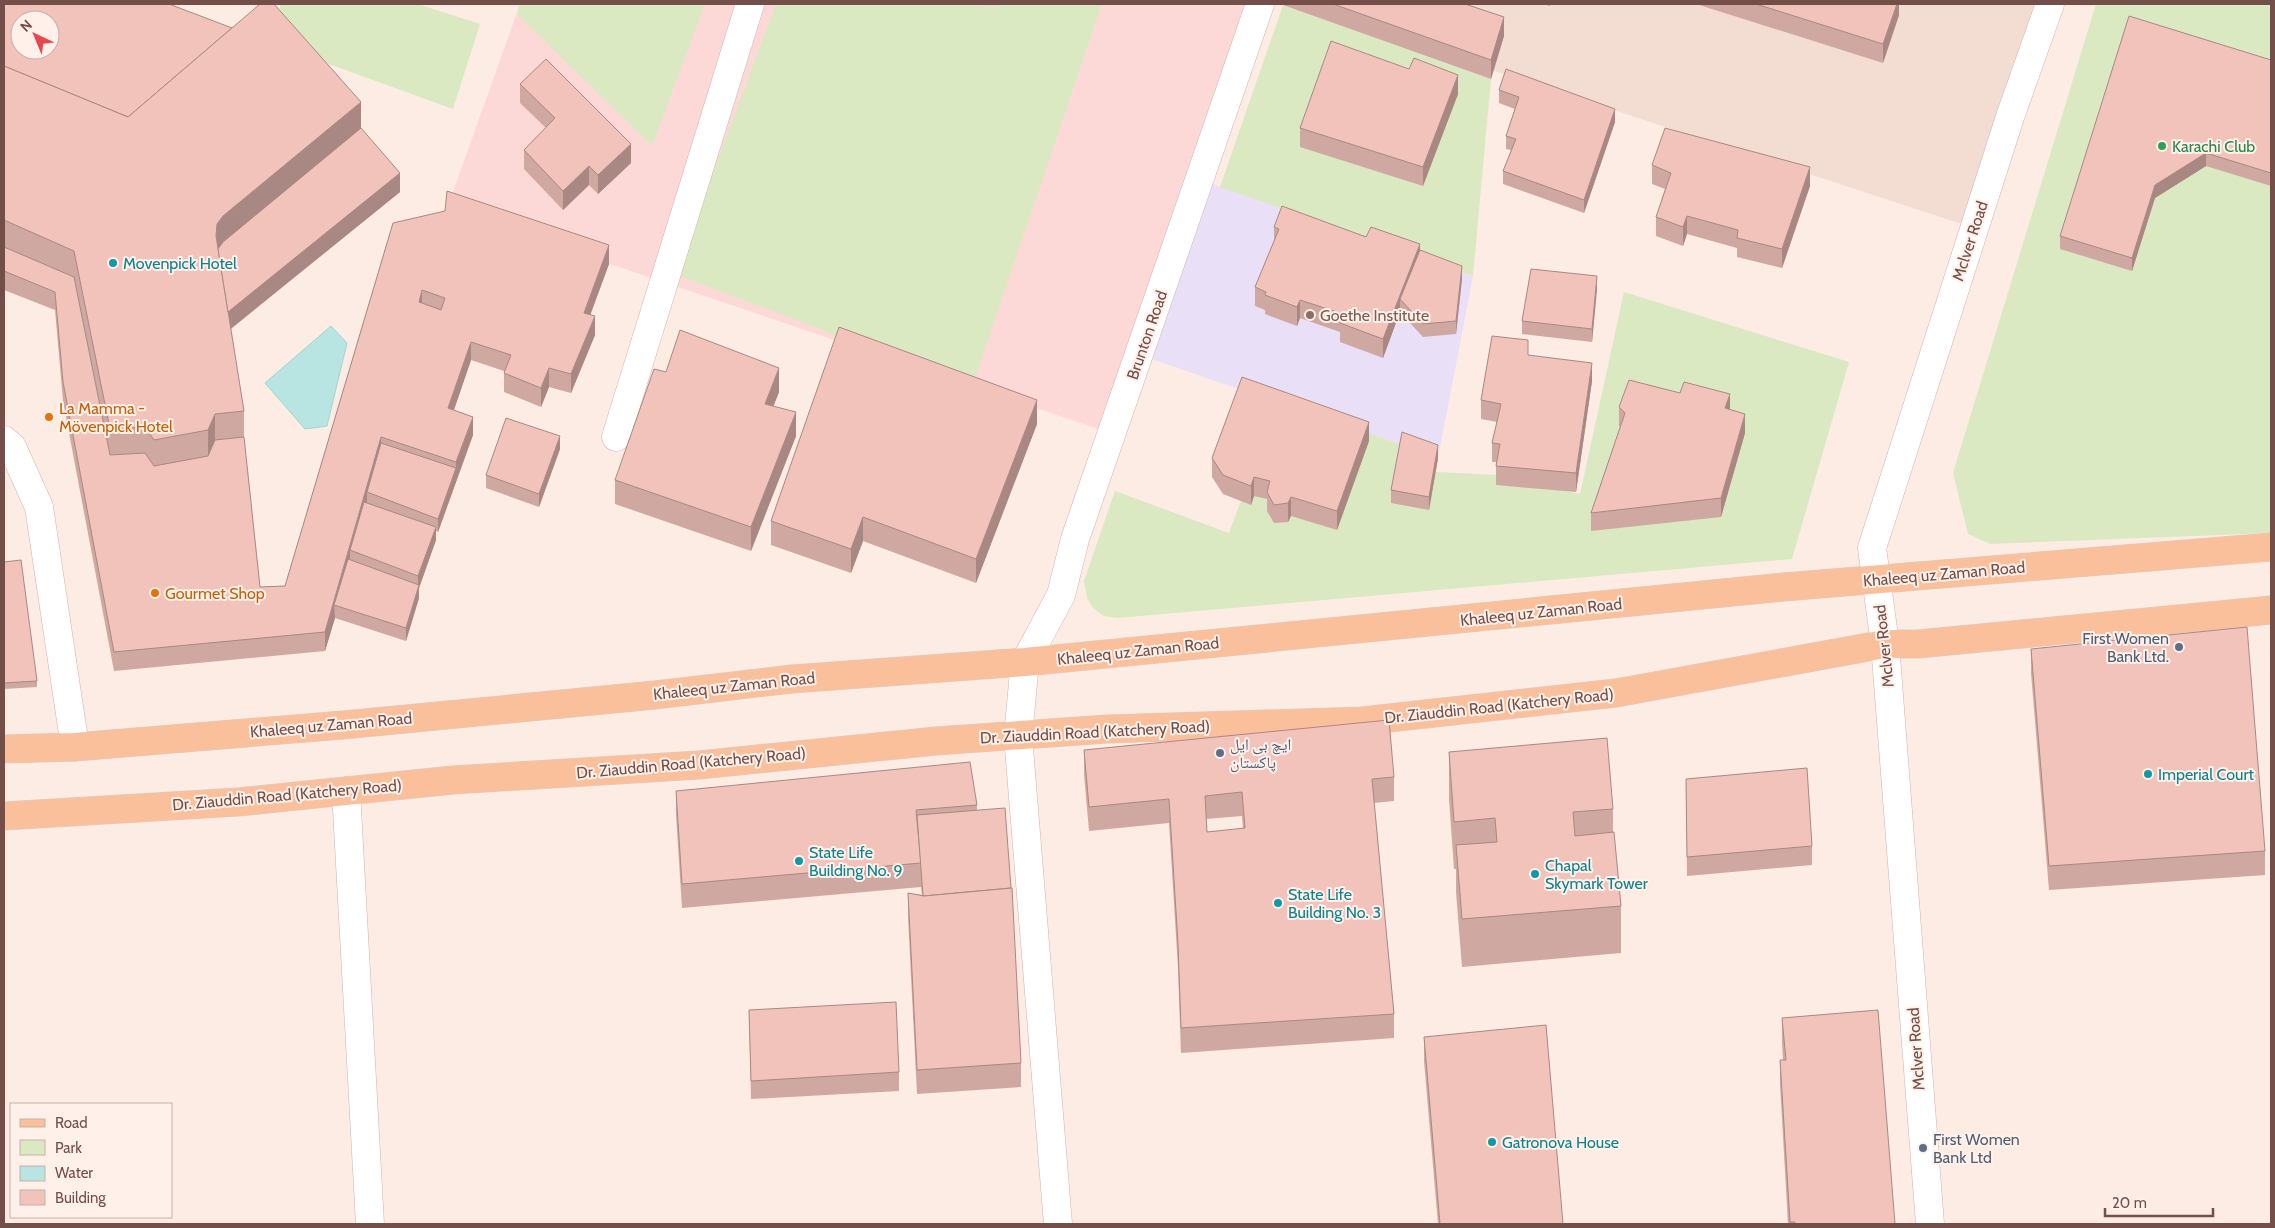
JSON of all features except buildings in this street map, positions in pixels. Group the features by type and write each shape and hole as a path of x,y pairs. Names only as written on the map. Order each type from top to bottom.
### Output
{"main road":[{"name":"Khaleeq uz Zaman Road","path":"4,749 75,747 488,711 792,679 1025,662 1876,579 2271,547"},
{"name":"Dr. Ziauddin Road (Katchery Road)","path":"4,816 238,802 453,780 698,765 936,741 1107,730 1362,721 1616,693 1885,644 1918,644 2271,610"}],"street":[{"path":"616,437 750,4"},
{"name":"Mclver Road","path":"1930,1224 1885,644 1872,548 2010,117 2050,4"},
{"name":"Brunton Road","path":"1025,662 1061,595 1076,539 1254,6"},
{"path":"4,440 12,447 40,507 75,747"},
{"path":"1025,662 1018,736 1058,1224"},
{"path":"346,791 370,1224"}],"shaded area":[{"path":"520,4 1260,4 1113,434 447,209"},
{"path":"1281,4 2049,4 1974,228 1492,70 1491,79"},
{"name":"Goethe Institute","path":"1201,180 1473,276 1438,458 1140,355"}],"green space":[{"path":"281,4 418,4 480,24 453,109 268,42"},
{"path":"520,4 705,4 652,146 517,14"},
{"path":"776,4 983,4 994,7 996,4 1102,4 972,387 675,274"},
{"name":"Karachi Club","path":"2096,4 2271,4 2271,533 1990,544 1968,534 1953,473"},
{"path":"1283,5 1491,79 1473,276 1220,187"},
{"path":"1624,292 1849,362 1792,559 1117,618 1104,616 1093,608 1087,598 1084,581 1115,491 1229,533 1278,401 1438,458 1436,472 1497,475 1580,494"}],"water":[{"path":"331,326 347,343 327,426 305,429 265,383"}],"place":[{"name":"Karachi Club","path":"2162,146"},
{"name":"Movenpick Hotel","path":"113,263"},
{"name":"Goethe Institute","path":"1310,315"},
{"name":"La Mamma - Mövenpick Hotel","path":"49,417"},
{"name":"Gourmet Shop","path":"155,593"},
{"name":"First Women Bank Ltd.","path":"2179,647"},
{"name":"ایچ بی ایل پاکستان","path":"1220,753"},
{"name":"Imperial Court","path":"2148,774"},
{"name":"State Life Building No. 9","path":"799,861"},
{"name":"Chapal Skymark Tower","path":"1535,874"},
{"name":"State Life Building No. 3","path":"1278,903"},
{"name":"Gatronova House","path":"1492,1142"},
{"name":"First Women Bank Ltd","path":"1923,1148"}]}
